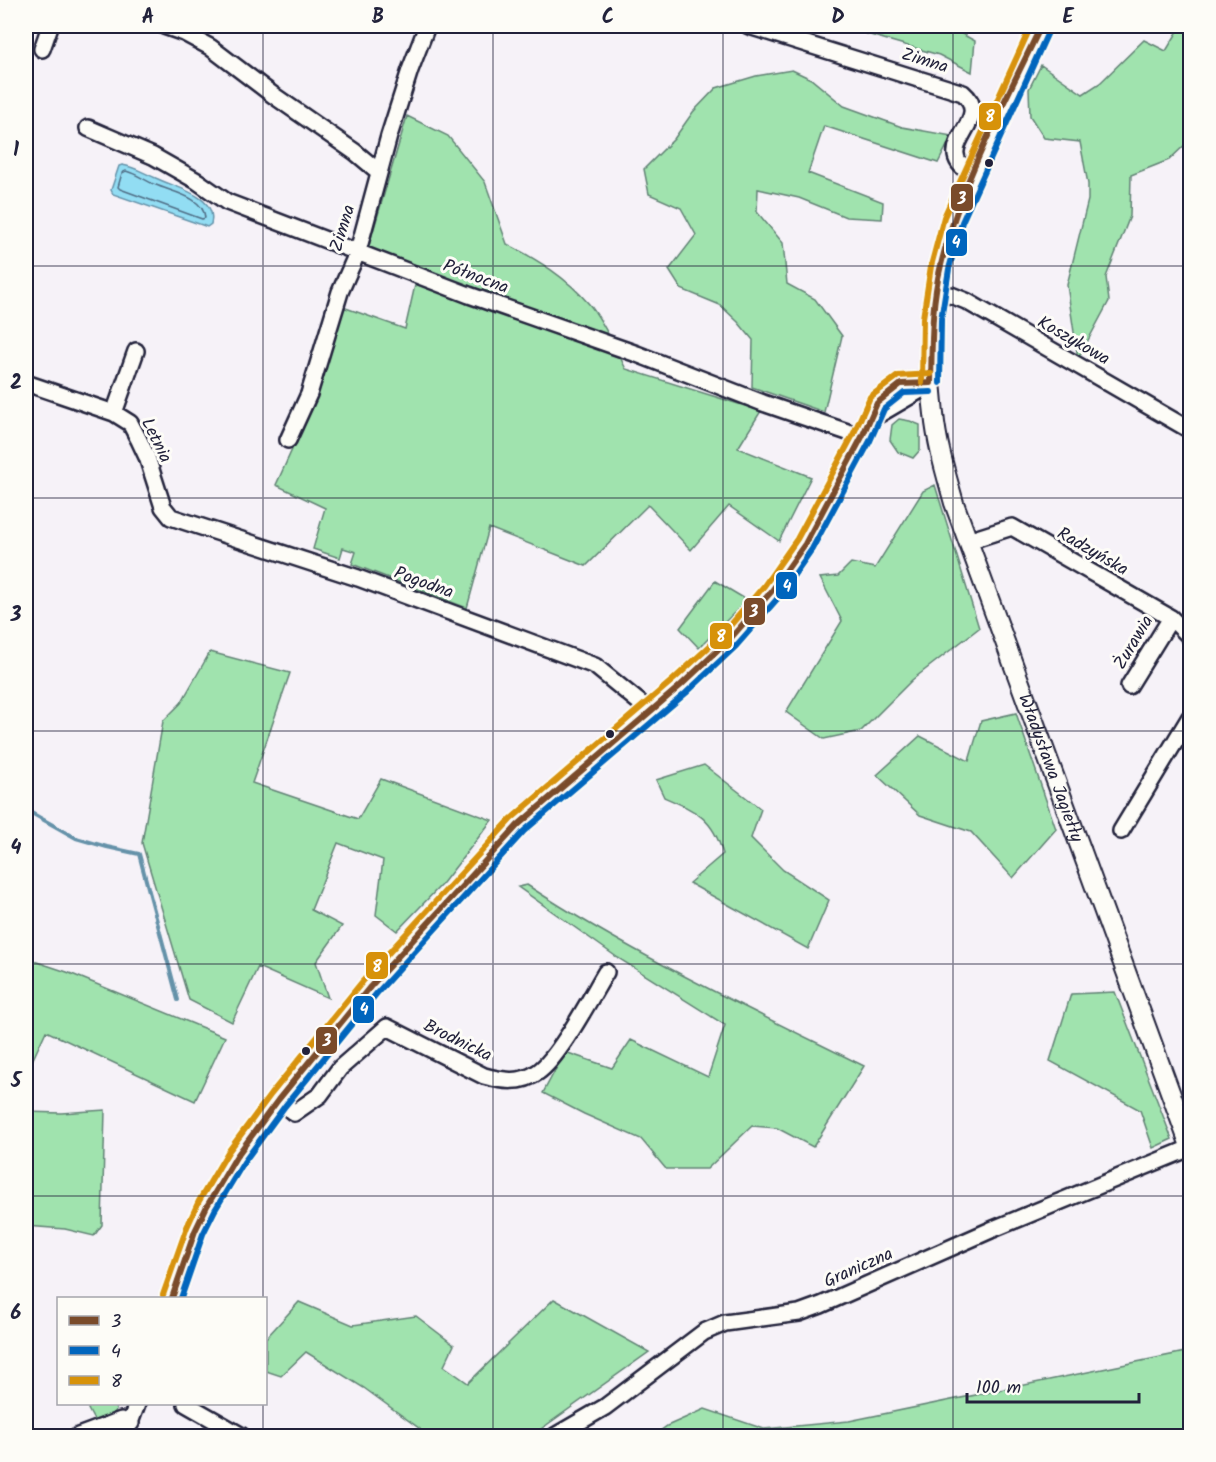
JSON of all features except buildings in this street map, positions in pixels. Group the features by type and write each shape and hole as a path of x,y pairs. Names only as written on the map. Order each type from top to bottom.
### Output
{"main road":[{"name":"Władysława Jagiełły","path":"1041,26 953,219 935,296 930,352 933,411 939,449 954,503 1191,1147"}],"street":[{"path":"42,49 50,26"},
{"path":"164,26 184,33 210,47 356,152 379,172"},
{"name":"Zimna","path":"288,440 309,394 340,291 358,251 410,70 427,26"},
{"name":"Zimna","path":"749,26 963,93 969,98 973,110 955,154 957,162 972,174"},
{"name":"Północna","path":"88,128 153,156 197,181 227,202 469,295 862,437"},
{"name":"Koszykowa","path":"935,296 951,295 966,301 1191,430"},
{"name":"Letnia","path":"136,351 114,413 129,423 140,440 163,507 171,517"},
{"path":"26,383 114,413"},
{"path":"871,419 931,383"},
{"path":"173,1297 195,1231 236,1157 278,1100 370,987 518,825 729,640 771,592 805,544 878,403 901,384 931,383"},
{"path":"907,398 933,411"},
{"name":"Pogodna","path":"171,517 358,578 595,666 650,711"},
{"name":"Radzyńska","path":"968,541 1012,527 1171,618 1191,637"},
{"name":"Żurawia","path":"1129,686 1171,618"},
{"path":"1121,831 1191,717"},
{"name":"Brodnicka","path":"278,1100 294,1113 320,1095 340,1068 387,1027 484,1076 502,1081 527,1077 538,1072 553,1057 606,972"},
{"name":"Graniczna","path":"555,1437 605,1407 704,1332 725,1323 800,1313 1191,1147"},
{"path":"128,1430 137,1405"},
{"path":"188,1405 242,1437"},
{"path":"78,1437 121,1420 128,1430"}],"green space":[{"path":"839,26 947,26 975,41 972,72 939,55"},
{"path":"1181,26 1190,26 1190,53 1187,61 1190,64 1190,140 1169,160 1131,175 1130,216 1106,277 1109,301 1078,359 1067,285 1088,200 1088,184 1080,142 1044,138 1030,116 1029,89 1041,65 1083,94 1100,83 1144,40 1166,51"},
{"path":"792,70 811,79 844,106 902,127 952,136 938,163 824,126 808,173 883,202 882,219 846,217 799,198 758,189 757,212 783,243 787,284 815,299 842,336 824,412 752,387 753,340 720,305 681,289 669,270 696,235 681,208 649,194 644,169 674,139 693,112 716,88 756,76"},
{"path":"407,116 448,136 485,182 507,244 551,270 580,294 599,318 626,369 761,411 738,448 811,477 779,541 729,506 691,550 648,505 586,566 489,528 467,608 352,564 356,552 343,548 340,558 313,549 325,508 276,485 314,401 343,307 405,329 418,272 367,252"},
{"path":"899,419 920,425 920,450 913,458 898,452 890,440 892,425"},
{"path":"935,485 979,628 912,680 861,731 824,739 786,712 842,621 820,578 838,576 851,563 875,568 923,491"},
{"path":"715,581 747,600 699,648 680,628"},
{"path":"210,652 290,673 252,783 358,819 381,779 492,820 443,883 397,931 376,915 383,860 338,843 311,910 342,926 316,962 328,998 258,967 232,1022 189,1000 142,843 163,721 181,703"},
{"path":"1016,713 1056,829 1013,878 971,832 920,815 877,775 920,736 969,761 981,721"},
{"path":"704,765 761,809 751,838 783,870 829,900 808,949 689,883 723,854 714,832 702,817 664,797 656,780"},
{"path":"527,885 567,911 650,958 864,1066 813,1147 777,1128 752,1126 707,1169 666,1169 641,1139 543,1093 565,1052 612,1068 631,1040 708,1077 725,1025 618,958 518,887"},
{"path":"26,961 34,961 67,972 225,1037 195,1101 46,1031 26,1074"},
{"path":"1115,992 1172,1139 1153,1148 1140,1110 1050,1061 1071,994"},
{"path":"105,1110 102,1225 94,1236 65,1229 26,1226 26,1112 61,1113"},
{"path":"554,1299 649,1352 531,1436 414,1436 420,1429 364,1388 306,1352 281,1376 267,1371 267,1337 299,1302 353,1325 416,1316 454,1345 444,1366 468,1383"},
{"path":"1190,1351 1190,1436 653,1436 667,1426 705,1409 764,1429 849,1421"},
{"path":"90,1405 118,1405 115,1412 95,1422 88,1409"}],"water":[{"path":"122,165 194,194 208,206 212,214 211,224 207,227 113,194 111,190 119,166"}],"waterway":[{"path":"26,810 76,838 139,854 178,1000"}],"transit line":[{"name":"8","path":"922,383 923,318 931,266 944,217 1031,26"},
{"name":"3","path":"931,383 935,294 949,234 971,173 1041,26"},
{"name":"4","path":"940,383 941,320 949,269 962,222 1049,30"},
{"name":"8","path":"163,1295 187,1227 199,1201 228,1152 271,1094 363,981 511,819 723,634 764,586 797,539 854,433 870,397 898,376 931,374"},
{"name":"3","path":"172,1297 195,1231 236,1157 278,1100 370,987 518,825 680,686 729,640 771,592 805,544 862,437 877,403 901,384 931,383"},
{"name":"4","path":"181,1297 203,1234 244,1162 285,1106 377,993 524,831 686,693 736,646 778,598 812,549 870,441 884,409 904,393 931,392"}]}
